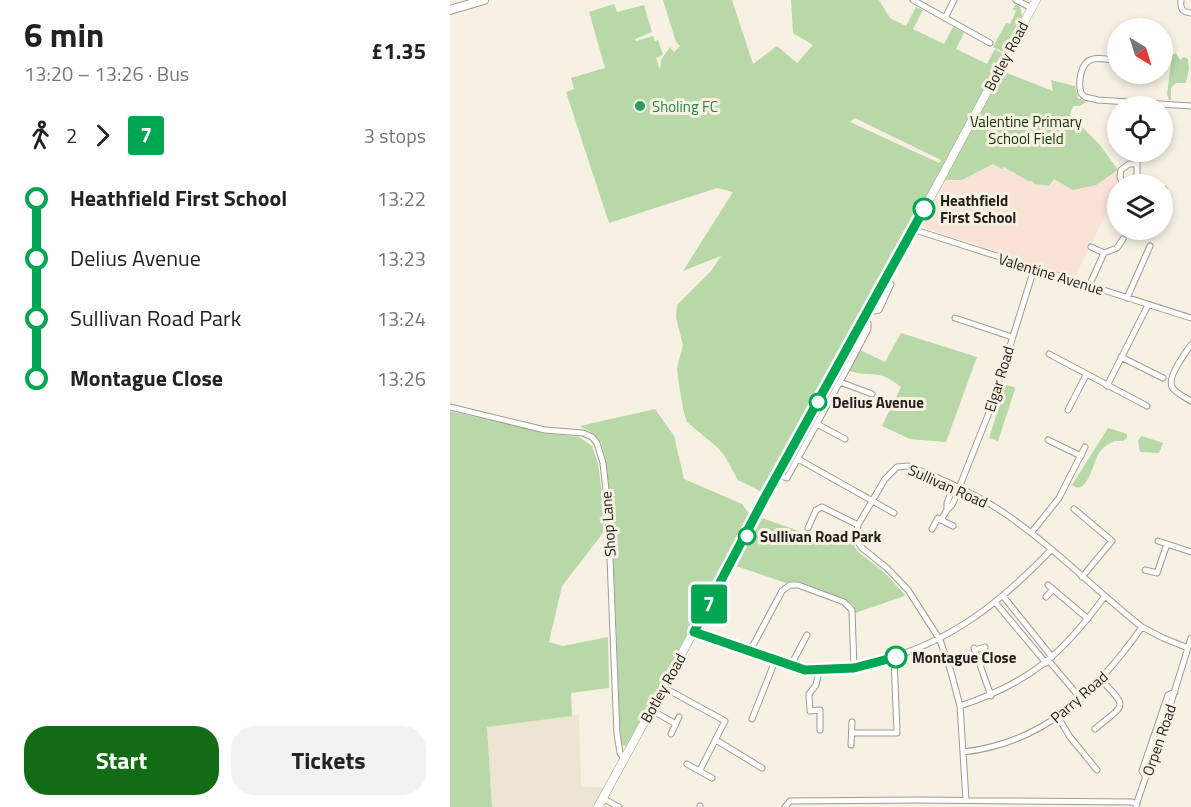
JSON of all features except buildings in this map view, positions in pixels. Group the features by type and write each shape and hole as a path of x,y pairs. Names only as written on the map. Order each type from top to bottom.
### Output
{"main road":[{"path":"450,10 484,0"},
{"name":"Botley Road","path":"598,807 798,438 844,365 864,320 1036,0"}],"street":[{"path":"913,0 990,43"},
{"path":"945,18 954,0"},
{"path":"1016,0 1032,8"},
{"path":"1180,0 1181,9 1191,13"},
{"path":"1107,60 1094,58 1087,62 1079,82 1081,93 1089,99 1107,101"},
{"path":"1173,106 1191,106"},
{"path":"1120,174 1125,166 1137,164 1137,174"},
{"name":"Valentine Avenue","path":"912,229 1191,318"},
{"path":"1089,286 1104,253 1117,248 1122,240"},
{"path":"1127,298 1150,246"},
{"path":"1091,247 1104,253"},
{"name":"Elgar Road","path":"932,529 938,518 941,520 952,505 990,410 1034,269"},
{"path":"1107,386 1148,305"},
{"path":"955,318 1012,337"},
{"path":"1191,345 1170,383 1176,391 1191,401"},
{"path":"1049,354 1144,404 1138,410"},
{"path":"1121,357 1162,378"},
{"path":"778,475 788,478 840,382 844,365"},
{"path":"1068,410 1086,375"},
{"path":"840,382 872,394"},
{"path":"1072,401 1079,405"},
{"name":"Shop Lane","path":"450,407 545,430 583,433 592,437 597,443 603,464 608,508 617,734 620,753 624,758"},
{"path":"817,424 845,439"},
{"path":"1057,444 1060,437"},
{"path":"798,438 807,442"},
{"path":"1048,440 1081,456"},
{"path":"1031,533 1059,498 1085,447"},
{"path":"798,459 894,513"},
{"name":"Sullivan Road","path":"858,525 888,474 902,466 913,468 958,487 993,506 1031,533 1142,627 1188,648"},
{"path":"808,528 816,510 822,507 858,525 856,534 858,544 887,568 921,608 939,640 960,706 966,800"},
{"path":"1074,509 1112,542 1082,577"},
{"path":"941,520 953,526"},
{"path":"1158,541 1191,552"},
{"path":"1145,570 1157,573 1167,544"},
{"path":"694,632 805,670 854,668 894,657 939,640 966,624 1027,575 1051,550"},
{"path":"750,651 782,591 790,585 798,585 844,602 852,610 854,668"},
{"path":"1046,597 1051,587 1088,619"},
{"path":"1002,596 1049,660"},
{"path":"960,706 991,696 1018,683 1049,660 1088,619 1105,596"},
{"path":"995,602 1082,699"},
{"name":"Parry Road","path":"963,752 986,749 1015,740 1045,726 1058,717 1082,699 1101,680 1142,627"},
{"path":"791,665 807,635"},
{"name":"Orpen Road","path":"1136,805 1191,638"},
{"path":"985,647 975,649 991,696"},
{"path":"852,733 897,733 894,657"},
{"path":"752,719 775,661"},
{"path":"819,671 816,685 809,694 810,711 820,710 820,730"},
{"path":"1095,729 1121,704 1120,699 1101,680"},
{"path":"663,687 725,721 700,770"},
{"path":"651,710 676,724"},
{"path":"671,734 679,717"},
{"path":"1058,717 1097,770"},
{"path":"851,745 852,722"},
{"path":"716,740 762,768"},
{"path":"1086,768 1092,763"},
{"path":"687,764 712,777"},
{"path":"602,798 619,807"},
{"path":"785,807 790,801 915,804 966,800 1136,805"}],"shaded area":[{"path":"993,164 1004,167 1028,181 1049,186 1054,179 1096,185 1107,178 1107,211 1075,277 922,227 920,223 946,178 962,180"},
{"path":"579,715 581,786 604,788 593,807 492,807 487,727"}],"green space":[{"name":"Valentine Primary School Field","path":"663,0 732,0 753,64 777,46 797,63 813,45 793,33 791,0 879,0 890,18 906,26 916,7 923,10 913,29 944,44 953,27 964,33 956,49 987,64 995,49 1003,54 1001,58 1008,64 1007,73 1053,91 1051,80 1075,86 1078,98 1086,102 1080,106 1073,106 1070,115 1100,145 1107,155 1107,162 1112,162 1118,170 1107,174 1107,178 1096,185 1073,190 1054,179 1049,186 1035,184 1004,167 1002,169 993,164 962,180 945,180 941,187 931,188 764,493 738,480 717,447 687,422 678,378 677,368 683,345 676,318 677,305 711,271 721,256 683,271 733,192 717,188 609,223 566,92 574,89 571,78 605,68 589,12 614,4 617,12 644,5 652,32 635,39 636,41 653,36 655,41 658,40 663,55 656,58 660,70 661,60 670,47 674,52 680,46 676,42","holes":["855,118 941,160 939,163 850,122"]},
{"path":"1016,4 1020,6 1022,16 1003,52 993,47 1006,23 1010,24 1016,11 1013,9"},
{"path":"1176,53 1180,60 1184,57 1188,59 1189,69 1186,83 1176,83 1171,88 1171,96 1168,96 1168,84 1173,84 1173,54"},
{"path":"901,333 977,357 946,442 910,439 882,426 901,387 881,375 849,371 860,350 885,362"},
{"path":"1006,385 1015,389 998,441 989,438"},
{"path":"655,409 674,436 684,479 742,504 751,517 626,746 621,745 611,508 606,462 601,442 594,434 580,426"},
{"path":"450,411 545,433 579,437 592,446 598,463 604,510 603,533 562,586 549,642 563,646 608,637 609,688 571,693 572,716 487,727 492,807 450,807"},
{"path":"1108,428 1127,434 1127,438 1123,441 1114,441 1104,447 1086,483 1077,487 1072,485"},
{"path":"1142,436 1163,443 1159,453 1140,452 1138,440"},
{"path":"759,517 819,538 849,536 857,551 885,573 905,595 855,613 854,606 848,601 795,581 786,583 733,565"}],"bus line":[{"name":"7","path":"896,657 854,668 805,670 694,632 765,497 924,209"}],"place":[{"name":"Sholing FC","path":"640,106"},
{"name":"Heathfield First School","path":"924,209"},
{"name":"Delius Avenue","path":"818,402"},
{"name":"Sullivan Road Park","path":"747,536"},
{"name":"Montague Close","path":"896,657"}]}
